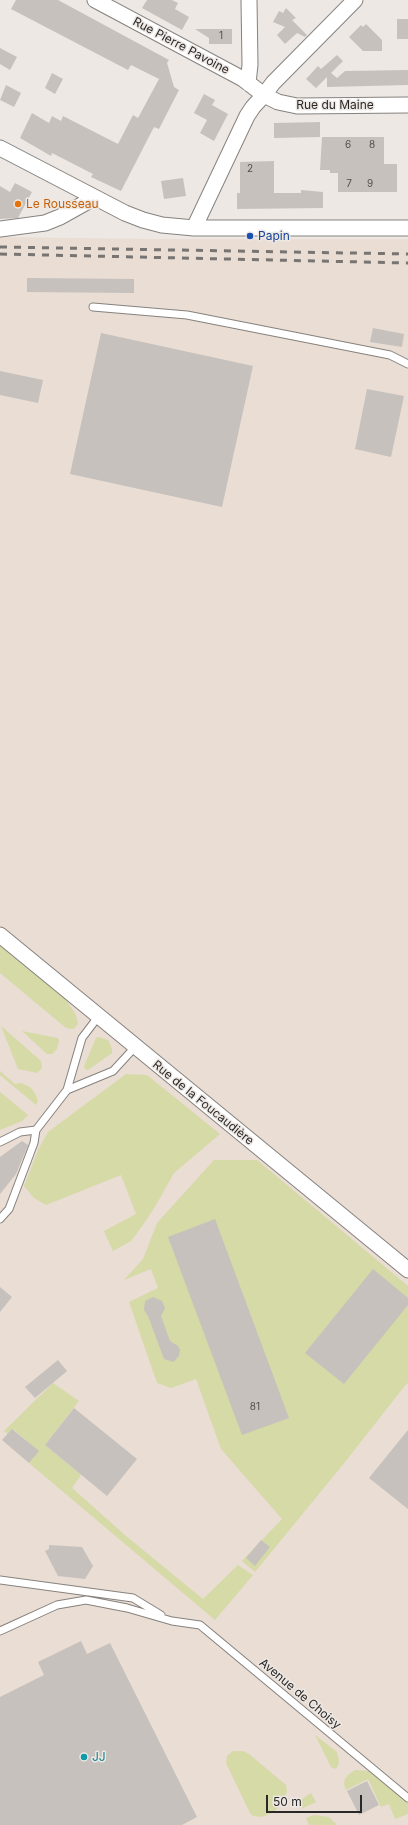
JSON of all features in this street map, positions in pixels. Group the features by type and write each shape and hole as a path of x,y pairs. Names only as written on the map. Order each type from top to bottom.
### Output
{"street":[{"name":"Rue Pierre Pavoine","path":"95,0 243,79 264,96"},
{"path":"248,83 250,65 249,0"},
{"path":"194,228 247,116 253,107 264,96 273,83 355,0"},
{"name":"Rue du Maine","path":"264,96 278,102 297,106 408,105"},
{"path":"0,148 94,198 143,220 162,225 194,228 408,228"},
{"path":"0,229 45,222 60,217 94,198"},
{"name":"Rue de la Foucaudière","path":"0,935 408,1270"}],"lane":[{"path":"93,307 187,315 390,355 408,364"},
{"path":"1,1216 9,1209 34,1143 36,1130 67,1090 82,1038 98,1016"},
{"path":"67,1090 113,1071 135,1047"},
{"path":"0,1142 20,1132 36,1130"},
{"path":"0,1580 133,1598 172,1621"},
{"path":"0,1631 57,1605 86,1600 127,1608 172,1621"},
{"name":"Avenue de Choisy","path":"172,1621 200,1625 408,1798"}],"shaded area":[{"path":"0,237 153,239 408,239 408,1825 0,1825"}],"green space":[{"path":"0,945 65,998 76,1015 78,1024 74,1029 66,1028 0,973"},
{"path":"1,1026 41,1061 42,1068 37,1073 18,1069"},
{"path":"22,1031 58,1038 59,1041 57,1049 52,1054 47,1054"},
{"path":"98,1037 108,1040 112,1053 88,1070 85,1069 84,1066 96,1038"},
{"path":"0,1071 15,1084 21,1083 30,1087 35,1093 38,1101 36,1105 0,1075"},
{"path":"126,1074 147,1075 220,1134 174,1173 156,1205 131,1241 113,1251 104,1231 136,1214 121,1175 46,1205 34,1198 24,1186 39,1148 48,1132"},
{"path":"0,1092 28,1115 22,1121 0,1130"},
{"path":"214,1160 257,1160 408,1286 408,1384 407,1383 255,1572 242,1561 282,1519 221,1449 196,1379 171,1388 157,1383 129,1302 158,1288 151,1269 124,1280 143,1259 157,1223"},
{"path":"53,1383 79,1401 45,1445 81,1475 72,1488 126,1536 203,1599 238,1565 253,1575 215,1620 29,1463 34,1457 29,1452 34,1447 13,1429 8,1434 4,1431"},
{"path":"315,1735 337,1752 339,1761 338,1766 335,1769 331,1767"},
{"path":"233,1751 243,1751 249,1754 286,1785 287,1791 284,1800 274,1812 262,1817 253,1816 250,1813 226,1763 227,1756"},
{"path":"355,1770 370,1771 379,1774 408,1798 408,1814 395,1819 389,1804 381,1807 368,1779 346,1790 344,1784 345,1779"},
{"path":"311,1793 316,1802 301,1809 302,1799"},
{"path":"314,1815 329,1817 337,1825 309,1825 306,1818"}],"building":[{"path":"16,0 58,0 169,60 167,63 174,87 179,90 159,129 154,127 121,191 91,177 93,174 52,153 51,156 20,138 32,113 49,123 52,116 61,121 63,116 118,144 133,115 138,118 159,79 131,65 128,70 11,9"},
{"path":"147,0 172,0 178,3 175,9 189,17 182,30 142,8"},
{"path":"286,8 296,18 292,20 307,35 305,37 297,33 285,44 277,35 285,27 273,22 279,11 283,13"},
{"path":"397,19 408,19 408,39 397,39"},
{"path":"366,24 382,40 382,51 363,51 349,37 361,25 363,27"},
{"path":"195,29 232,29 232,44 209,44 209,38"},
{"path":"0,48 17,57 10,70 0,64"},
{"path":"337,55 343,61 331,73 337,78 345,71 408,70 408,85 327,87 327,77 316,88 306,79 318,66 321,69"},
{"path":"52,73 63,79 55,94 45,88"},
{"path":"6,85 21,93 14,107 0,100"},
{"path":"204,94 215,100 212,105 228,114 214,141 200,133 207,120 194,113"},
{"path":"320,122 320,137 274,138 274,123"},
{"path":"322,137 384,137 384,164 397,164 397,192 338,192 338,173 330,173 330,170 320,170"},
{"path":"274,161 274,193 301,193 301,190 323,192 323,208 237,209 237,193 240,193 240,162"},
{"path":"183,178 186,196 164,199 161,181"},
{"path":"15,183 32,192 18,218 0,219 0,186 10,192"},
{"path":"27,278 134,279 134,293 27,292"},
{"path":"373,328 404,334 402,347 370,342"},
{"path":"101,333 253,366 222,507 70,474"},
{"path":"0,371 43,380 38,403 0,395"},
{"path":"367,389 404,396 391,457 355,449"},
{"path":"22,1141 28,1145 26,1150 16,1174 0,1194 0,1157"},
{"path":"215,1219 289,1418 242,1435 168,1237"},
{"path":"373,1269 408,1298 408,1305 344,1384 305,1353"},
{"path":"0,1287 12,1297 0,1312"},
{"path":"153,1297 162,1301 165,1308 161,1316 170,1341 178,1346 180,1350 179,1356 173,1362 164,1359 148,1316 144,1310 145,1301"},
{"path":"58,1360 67,1371 35,1398 25,1387"},
{"path":"74,1408 137,1459 107,1496 45,1445"},
{"path":"12,1429 39,1451 29,1463 2,1440"},
{"path":"408,1430 408,1509 369,1478"},
{"path":"261,1540 270,1547 255,1566 246,1558"},
{"path":"49,1545 82,1547 93,1566 85,1579 58,1576 45,1551 49,1549"},
{"name":"JJ","path":"81,1641 87,1654 110,1643 197,1817 182,1825 0,1825 0,1697 44,1675 38,1662"},
{"path":"367,1781 379,1805 359,1815 347,1791"}],"railway":[{"path":"0,247 408,254"},
{"path":"0,254 408,263"}],"place":[{"name":"Le Rousseau","path":"18,204"},
{"name":"Papin","path":"250,236"},
{"name":"JJ","path":"84,1757"}]}
